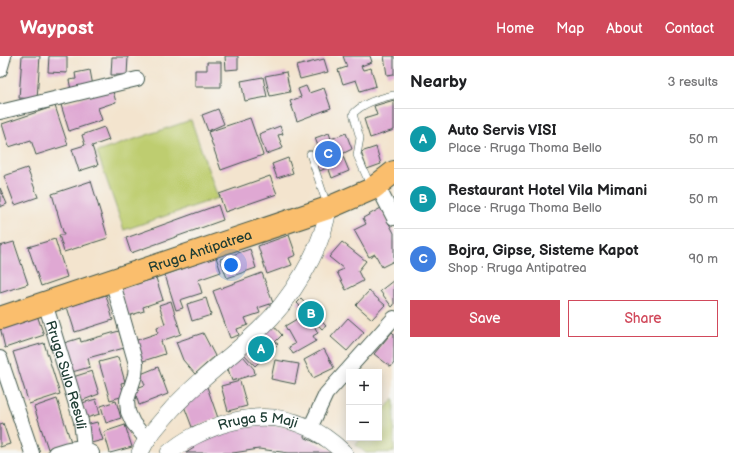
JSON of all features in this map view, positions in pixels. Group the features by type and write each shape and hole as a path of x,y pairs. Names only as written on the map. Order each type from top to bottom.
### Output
{"main road":[{"name":"Rruga Antipatrea","path":"0,318 328,208 375,187 394,172"}],"street":[{"path":"0,70 4,56"},
{"path":"0,112 138,79"},
{"path":"375,187 394,218"},
{"path":"112,280 136,364 135,375 127,400 128,412 143,446 180,400 260,329 278,310 318,246 323,234 328,208"},
{"name":"Rruga Sulo Resuli","path":"45,303 81,422 88,451"},
{"path":"310,428 326,394 394,318"},
{"path":"0,358 32,453"},
{"name":"Rruga 5 Maji","path":"169,453 189,437 242,418 275,418 290,421 310,428 325,436 344,453"},
{"path":"55,453 70,448 88,451"}],"lane":[{"path":"375,187 357,155 360,138 353,114 358,108 394,95"},
{"path":"310,154 328,208"}],"green space":[{"path":"191,120 218,198 124,230 97,152"},
{"path":"394,398 394,452 366,453 356,445 359,441 382,441 382,412"}],"building":[{"path":"22,56 40,56 37,99 19,98"},
{"path":"49,56 67,56 67,73 48,72"},
{"path":"225,56 238,56 238,69 226,70"},
{"path":"343,56 370,56 372,62 361,66 363,70 371,68 376,86 360,91 356,80 343,84 338,70 347,67"},
{"path":"384,56 394,56 394,74 387,75"},
{"path":"112,57 128,57 127,75 111,75"},
{"path":"324,59 328,72 300,79 296,66"},
{"path":"207,62 221,62 221,87 195,87 195,70 207,70"},
{"path":"90,70 93,86 71,90 69,80 76,79 75,73"},
{"path":"286,72 290,92 270,96 265,76"},
{"path":"263,77 267,97 245,101 241,81"},
{"path":"306,86 309,93 324,88 331,108 297,121 290,101 301,97 298,89"},
{"path":"112,88 116,102 98,108 102,120 69,131 61,105"},
{"path":"394,100 394,130 370,138 364,119 377,115 374,106"},
{"path":"55,106 68,145 36,155 31,140 9,147 2,124"},
{"path":"218,109 224,124 208,131 202,115"},
{"path":"250,118 263,155 221,170 208,132"},
{"path":"280,126 283,134 278,135 283,148 266,154 259,134"},
{"path":"104,127 109,140 92,146 98,165 79,171 72,149 85,145 82,135"},
{"path":"329,133 331,139 346,133 352,149 342,154 349,171 332,178 328,167 320,171 314,157 321,154 315,138"},
{"path":"376,147 381,164 367,169 361,152"},
{"path":"288,158 293,173 277,178 272,164"},
{"path":"27,168 38,197 15,205 4,176"},
{"path":"270,176 277,194 225,212 219,194"},
{"path":"91,181 108,238 64,252 59,235 64,235 52,194"},
{"path":"0,188 7,204 0,207"},
{"path":"218,205 223,220 131,253 126,238"},
{"path":"381,208 394,233 394,261 382,267 375,254 369,257 354,230 366,224 363,218"},
{"path":"289,235 296,255 289,258 292,265 267,274 258,246"},
{"path":"55,239 67,277 41,286 28,247"},
{"path":"14,242 28,284 0,293 0,246"},
{"path":"342,242 366,261 358,271 363,281 346,290 337,272 344,269 329,257"},
{"path":"250,249 256,268 227,278 220,259"},
{"path":"216,257 221,272 198,280 202,293 180,300 183,308 176,310 165,275"},
{"path":"262,273 273,303 258,308 260,313 245,318 248,325 237,329 239,335 230,338 213,291"},
{"path":"156,278 163,300 143,307 144,311 128,316 120,289"},
{"path":"394,280 394,305 392,307 380,291"},
{"path":"369,291 385,305 372,319 356,305"},
{"path":"106,295 113,320 75,332 67,307"},
{"path":"206,298 211,315 192,321 187,304"},
{"path":"301,299 326,326 322,329 297,303"},
{"path":"171,301 181,334 161,341 165,354 140,362 134,341 158,333 157,327 165,324 159,305"},
{"path":"307,313 318,333 313,336 316,341 293,354 289,347 295,344 285,326"},
{"path":"37,315 44,335 5,348 0,327"},
{"path":"348,318 364,332 347,351 331,337"},
{"path":"273,325 282,335 275,342 278,344 255,366 244,354"},
{"path":"119,331 124,348 88,358 90,367 72,372 64,343 80,338 81,342"},
{"path":"392,332 394,334 394,363 391,367 374,354"},
{"path":"203,333 215,356 195,374 183,360 176,342"},
{"path":"44,343 60,394 29,404 13,352"},
{"path":"324,349 334,368 313,378 304,360"},
{"path":"243,356 254,369 255,374 232,381 228,369"},
{"path":"118,357 125,382 121,383 124,396 110,400 99,362"},
{"path":"275,360 299,364 295,384 271,379"},
{"path":"158,367 168,394 139,405 134,389 145,385 141,374"},
{"path":"92,371 99,394 81,401 73,377"},
{"path":"240,381 247,406 228,411 221,386"},
{"path":"206,384 218,418 192,427 184,406"},
{"path":"57,399 71,442 48,449 34,407"},
{"path":"96,399 100,414 86,418 82,403"},
{"path":"116,401 121,418 106,423 101,406"},
{"path":"97,422 103,440 91,443 86,425"},
{"path":"3,423 10,444 0,447 0,424"},
{"path":"125,425 132,447 110,453 104,432"},
{"path":"240,425 281,426 305,433 304,437 338,453 289,453 259,449 233,453 186,453 194,448 191,443"}],"place":[{"name":"Bojra, Gipse, Sisteme Kapot","path":"328,154"},
{"name":"Restaurant Hotel Vila Mimani","path":"311,314"},
{"name":"Auto Servis VISI","path":"261,349"}]}
